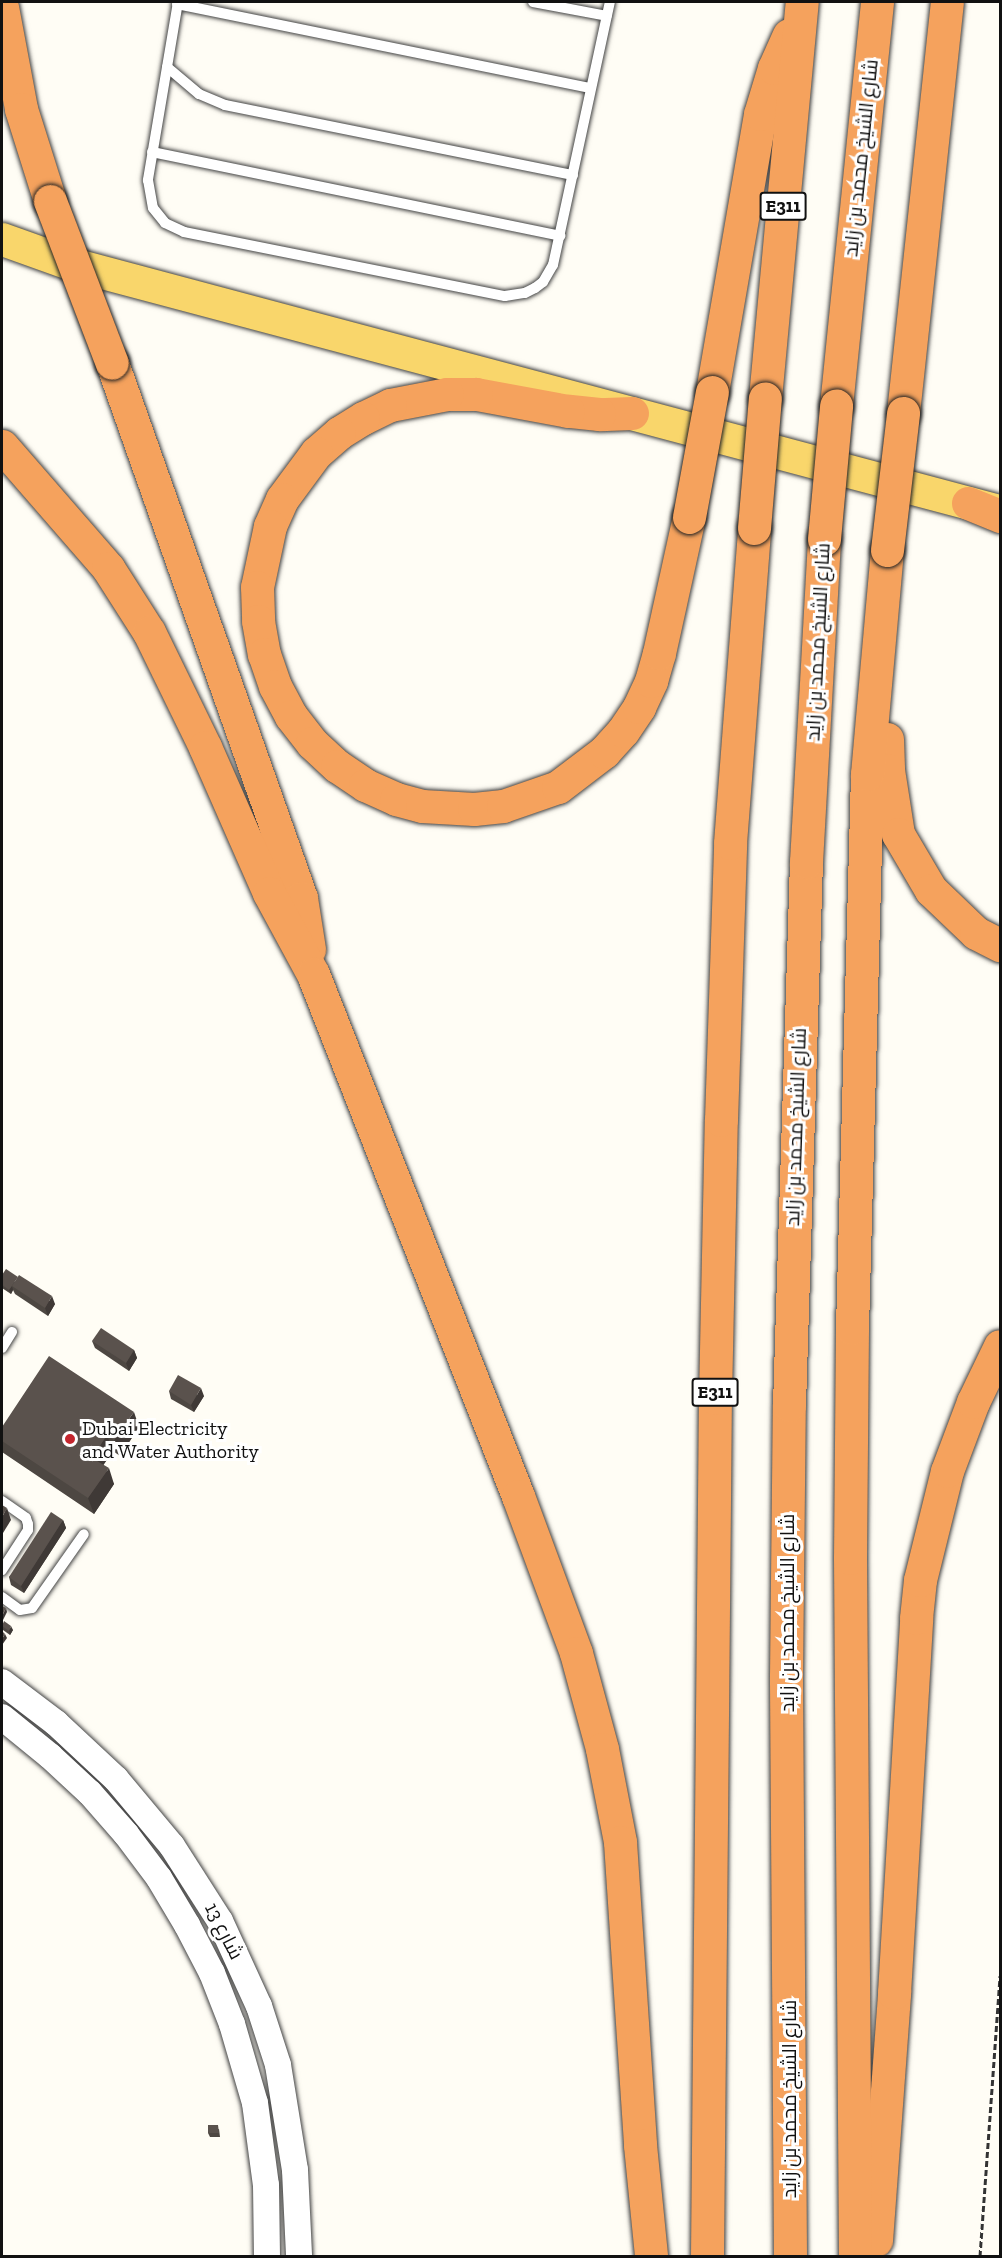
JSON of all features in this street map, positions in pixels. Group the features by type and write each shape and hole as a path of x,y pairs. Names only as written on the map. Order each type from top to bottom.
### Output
{"highway":[{"path":"855,2256 850,1558 852,1328 867,774 885,566 941,38 947,2"},
{"path":"2,7 21,109 50,201 112,363 301,898 313,974"},
{"path":"632,413 578,412 476,394 447,394 390,405 363,417 339,433 316,453 282,499 270,526 258,587 258,621 264,654 275,686 291,716 312,743 337,766 365,785 396,799 422,806 474,809 503,806 558,787 604,752 623,731 639,707 651,681 659,653 689,517 760,114 774,68 801,8"},
{"name":"E311","path":"707,2256 715,1421 721,1120 730,843 765,398 801,8"},
{"name":"شارع الشيخ محمد بن زايد","path":"790,2256 786,1688 789,1405 806,862 824,539 876,14"},
{"path":"2,446 108,567 149,632 205,747 269,893 313,974 518,1496 576,1653 602,1749 620,1842 639,2145 651,2256"},
{"path":"968,503 1000,516"},
{"path":"885,566 892,619 888,770 898,834 931,890 976,933 1000,945"},
{"path":"875,2256 920,1581 946,1471 973,1402 1000,1346"}],"main road":[{"path":"2,238 72,264 1000,511"}],"street":[{"name":"شارع 13","path":"2,1682 56,1723 116,1779 172,1846 220,1921 259,2006 278,2065 296,2170 299,2256"},
{"name":"شارع 13","path":"2,1717 50,1756 90,1793 126,1834 159,1878 212,1973 232,2024 255,2103 266,2185 267,2256"}],"lane":[{"path":"533,2 607,16"},
{"path":"591,88 177,3 148,180 149,199 165,223 184,232 506,296 525,293 543,282 553,265 610,2"},
{"path":"166,68 199,94 225,105 573,175"},
{"path":"152,152 560,236"},
{"path":"2,1348 12,1332"},
{"path":"2,1502 26,1518 28,1530 2,1570"},
{"path":"2,1597 21,1610 32,1608 84,1534"}],"path":[{"path":"980,2256 1000,1976"}],"building":[{"path":"6,1269 18,1277 9,1290 2,1285 2,1275"},
{"path":"19,1275 52,1296 45,1308 12,1286"},
{"path":"101,1328 134,1350 126,1363 92,1341"},
{"name":"Dubai Electricity and Water Authority","path":"49,1356 134,1412 114,1440 107,1435 92,1458 109,1468 88,1498 2,1441 2,1427"},
{"path":"178,1375 201,1388 191,1405 169,1391"},
{"path":"2,1505 7,1508 2,1517"},
{"path":"51,1512 63,1520 21,1586 9,1577"},
{"path":"4,1621 11,1626 9,1631 2,1626"},
{"path":"208,2125 218,2125 219,2133 208,2133"}],"place":[{"name":"Dubai Electricity and Water Authority","path":"70,1439"}]}
